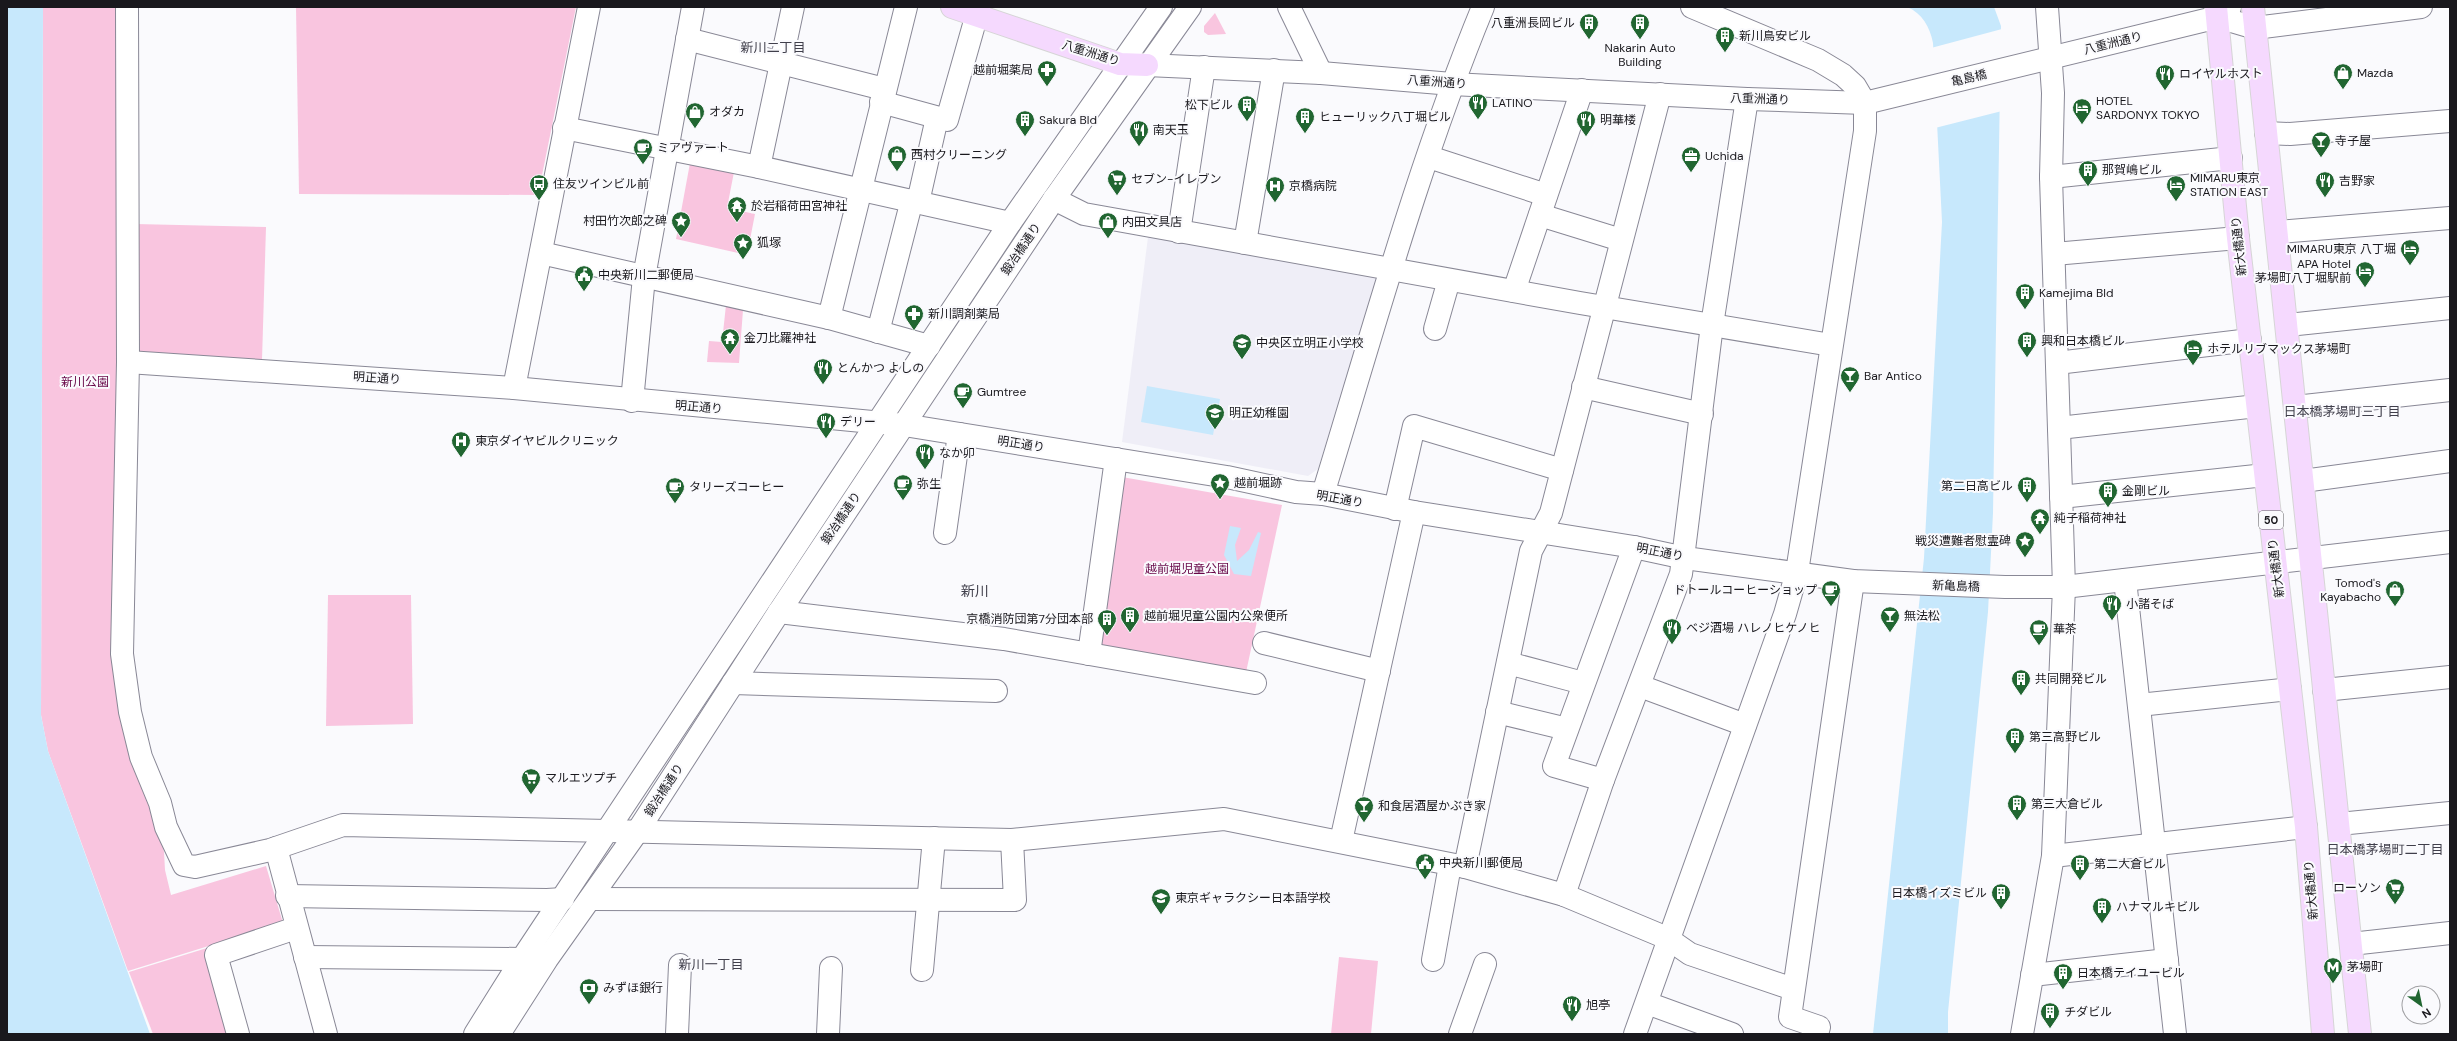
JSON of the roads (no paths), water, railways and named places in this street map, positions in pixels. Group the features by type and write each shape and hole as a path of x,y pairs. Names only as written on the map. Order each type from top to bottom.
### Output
{"main road":[{"name":"八重洲通り","path":"952,7 978,11 1120,64 1147,65"},
{"name":"新大橋通り","path":"2221,10 2238,238 2306,826 2323,1034"},
{"path":"2254,17 2288,325 2295,407 2360,1034"}],"street":[{"path":"127,7 128,362 122,648 130,712 140,757 160,803 166,827 184,865 196,867 276,848 343,825 1012,840 1224,819 1341,841 1457,866 1564,895 1667,938 1690,954 1793,989"},
{"path":"514,388 589,7"},
{"path":"632,401 644,278 693,7"},
{"path":"759,167 780,62 793,7"},
{"path":"829,318 882,95 906,7"},
{"name":"鍛冶橋通り","path":"474,1034 522,958 609,831 1010,223 1161,7"},
{"name":"鍛冶橋通り","path":"499,1034 637,832 779,612 1054,199 1147,65 1190,7"},
{"path":"1289,7 1321,73"},
{"path":"1323,494 1428,157 1452,84 1483,7"},
{"path":"1635,1034 1647,1003 1667,938 1745,726 1797,572 1820,432 1831,345 1864,131 1865,103 1855,86 1843,75 1831,67 1692,7"},
{"path":"2022,1034 2054,856 2064,587 2051,177 2053,93 2047,7"},
{"path":"2221,10 2254,17 2421,7"},
{"name":"八重洲通り","path":"2009,69 2221,10"},
{"path":"687,39 780,62 882,95 937,118 947,120 978,11"},
{"name":"八重洲通り","path":"1147,65 1274,70 1452,84 1660,94 1747,100 1865,103 1929,87"},
{"path":"1179,232 1204,67"},
{"name":"亀島橋","path":"1929,87 2009,69"},
{"path":"1245,243 1274,70"},
{"path":"1514,291 1582,90"},
{"path":"1433,960 1497,712 1530,551 1551,513 1660,94"},
{"path":"1564,895 1603,780 1640,686 1681,574 1685,558 1712,325 1747,100"},
{"path":"878,332 937,118"},
{"path":"2266,133 2290,134 2450,121"},
{"path":"564,128 759,167 1010,223"},
{"path":"1428,157 1546,195"},
{"path":"2051,177 2231,158"},
{"path":"1054,199 1084,214 1179,232 1831,345"},
{"path":"1540,215 1621,240"},
{"path":"2278,232 2450,218"},
{"path":"2054,254 2238,238"},
{"path":"541,253 644,278 829,318 929,346"},
{"path":"1435,329 1449,280"},
{"path":"2288,325 2450,308"},
{"path":"2057,363 2250,340"},
{"name":"明正通り","path":"128,362 514,388 632,401 904,425 1227,477 1296,492 1323,494 1405,510 1634,547 1685,558 1797,572 1853,581 1906,584"},
{"path":"1583,387 1702,414"},
{"path":"2295,407 2450,390"},
{"path":"2059,428 2257,406"},
{"path":"1341,841 1379,671 1405,510 1414,426 1562,470"},
{"path":"945,533 959,434"},
{"path":"1089,654 1116,459"},
{"path":"2303,480 2450,461"},
{"path":"2061,497 2265,475"},
{"name":"新亀島橋","path":"1906,584 2064,587 2450,542"},
{"path":"1603,780 1554,766 1583,683 1634,547"},
{"path":"2125,580 2175,1034"},
{"path":"1817,1034 1819,1027 1790,1016 1853,581"},
{"path":"779,612 1004,639 1255,683"},
{"path":"1264,643 1379,671"},
{"path":"1508,663 1583,683"},
{"path":"2324,690 2450,677"},
{"path":"733,683 996,691"},
{"path":"1640,686 1745,726"},
{"path":"2139,705 2290,689"},
{"path":"1497,712 1567,729"},
{"path":"2339,824 2450,813"},
{"path":"2054,856 2306,826"},
{"path":"922,970 934,838"},
{"path":"590,899 1015,900 1012,840"},
{"path":"276,848 287,896 326,1034"},
{"path":"287,896 562,899"},
{"path":"238,1034 216,955 296,928"},
{"path":"2351,944 2450,933"},
{"path":"305,957 522,958"},
{"path":"2032,975 2167,960"},
{"path":"1460,1034 1485,964"},
{"path":"677,1034 680,966"},
{"path":"828,1034 831,968"},
{"path":"1647,1003 1732,1034"}],"water":[{"path":"7,7 43,7 41,715 48,751 150,1034 7,1034"},
{"path":"1907,7 1994,7 2001,26 1993,513 1988,612 1948,1012 1948,1034 1873,1034 1924,558 1942,222 1933,43 1930,31 1924,21 1917,13"},
{"path":"1147,386 1220,399 1213,435 1141,422"},
{"path":"1230,526 1241,528 1235,545 1237,561 1249,550 1258,532 1261,533 1251,576 1234,574 1224,555"}],"place":[{"name":"八重洲長岡ビル","path":"1589,40"},
{"name":"Nakarin Auto Building","path":"1640,40"},
{"name":"新川鳥安ビル","path":"1725,53"},
{"name":"越前堀薬局","path":"1047,87"},
{"name":"Mazda","path":"2343,90"},
{"name":"ロイヤルホスト","path":"2165,91"},
{"name":"LATINO","path":"1478,120"},
{"name":"松下ビル","path":"1247,122"},
{"name":"HOTEL SARDONYX TOKYO","path":"2082,125"},
{"name":"オダカ","path":"695,129"},
{"name":"ヒューリック八丁堀ビル","path":"1305,134"},
{"name":"Sakura Bld","path":"1025,137"},
{"name":"明華楼","path":"1586,137"},
{"name":"南天玉","path":"1139,147"},
{"name":"寺子屋","path":"2321,158"},
{"name":"ミアヴァート","path":"643,165"},
{"name":"西村クリーニング","path":"897,172"},
{"name":"Uchida","path":"1691,173"},
{"name":"那賀嶋ビル","path":"2088,187"},
{"name":"セブン-イレブン","path":"1117,196"},
{"name":"吉野家","path":"2325,198"},
{"name":"住友ツインビル前","path":"539,201"},
{"name":"MIMARU東京 STATION EAST","path":"2176,202"},
{"name":"京橋病院","path":"1275,203"},
{"name":"於岩稲荷田宮神社","path":"737,223"},
{"name":"村田竹次郎之碑","path":"681,238"},
{"name":"内田文具店","path":"1108,239"},
{"name":"狐塚","path":"743,260"},
{"name":"MIMARU東京 八丁堀","path":"2410,266"},
{"name":"APA Hotel 茅場町八丁堀駅前","path":"2365,288"},
{"name":"中央新川二郵便局","path":"584,292"},
{"name":"Kamejima Bld","path":"2025,310"},
{"name":"新川調剤薬局","path":"914,331"},
{"name":"金刀比羅神社","path":"730,355"},
{"name":"興和日本橋ビル","path":"2027,358"},
{"name":"中央区立明正小学校","path":"1242,360"},
{"name":"ホテルリブマックス茅場町","path":"2193,366"},
{"name":"とんかつ よしの","path":"823,385"},
{"name":"Bar Antico","path":"1850,393"},
{"name":"Gumtree","path":"963,409"},
{"name":"明正幼稚園","path":"1215,430"},
{"name":"デリー","path":"826,439"},
{"name":"東京ダイヤビルクリニック","path":"461,458"},
{"name":"なか卯","path":"925,470"},
{"name":"越前堀跡","path":"1220,500"},
{"name":"弥生","path":"903,501"},
{"name":"第二日高ビル","path":"2027,503"},
{"name":"タリーズコーヒー","path":"675,504"},
{"name":"金剛ビル","path":"2108,508"},
{"name":"純子稲荷神社","path":"2040,535"},
{"name":"戦災遭難者慰霊碑","path":"2025,558"},
{"name":"ドトールコーヒーショップ","path":"1831,607"},
{"name":"Tomod's Kayabacho","path":"2395,607"},
{"name":"小諸そば","path":"2112,621"},
{"name":"越前堀児童公園内公衆便所","path":"1130,633"},
{"name":"無法松","path":"1890,633"},
{"name":"京橋消防団第7分団本部","path":"1107,636"},
{"name":"ベジ酒場 ハレノヒケノヒ","path":"1672,645"},
{"name":"華茶","path":"2039,646"},
{"name":"共同開発ビル","path":"2021,696"},
{"name":"第三高野ビル","path":"2015,754"},
{"name":"マルエツプチ","path":"531,795"},
{"name":"第三大倉ビル","path":"2017,821"},
{"name":"和食居酒屋かぶき家","path":"1364,823"},
{"name":"中央新川郵便局","path":"1425,880"},
{"name":"第二大倉ビル","path":"2080,881"},
{"name":"ローソン","path":"2395,905"},
{"name":"日本橋イズミビル","path":"2001,910"},
{"name":"東京ギャラクシー日本語学校","path":"1161,915"},
{"name":"ハナマルキビル","path":"2102,924"},
{"name":"茅場町","path":"2333,984"},
{"name":"日本橋テイユービル","path":"2063,990"},
{"name":"みずほ銀行","path":"589,1005"},
{"name":"旭亭","path":"1572,1022"},
{"name":"チダビル","path":"2050,1029"}],"district":[{"name":"新川二丁目","path":"773,47"},
{"name":"日本橋茅場町三丁目","path":"2342,411"},
{"name":"新川","path":"975,591"},
{"name":"日本橋茅場町二丁目","path":"2385,849"},
{"name":"新川一丁目","path":"711,964"}],"park label":[{"name":"新川公園","path":"85,382"},
{"name":"越前堀児童公園","path":"1187,569"}]}
